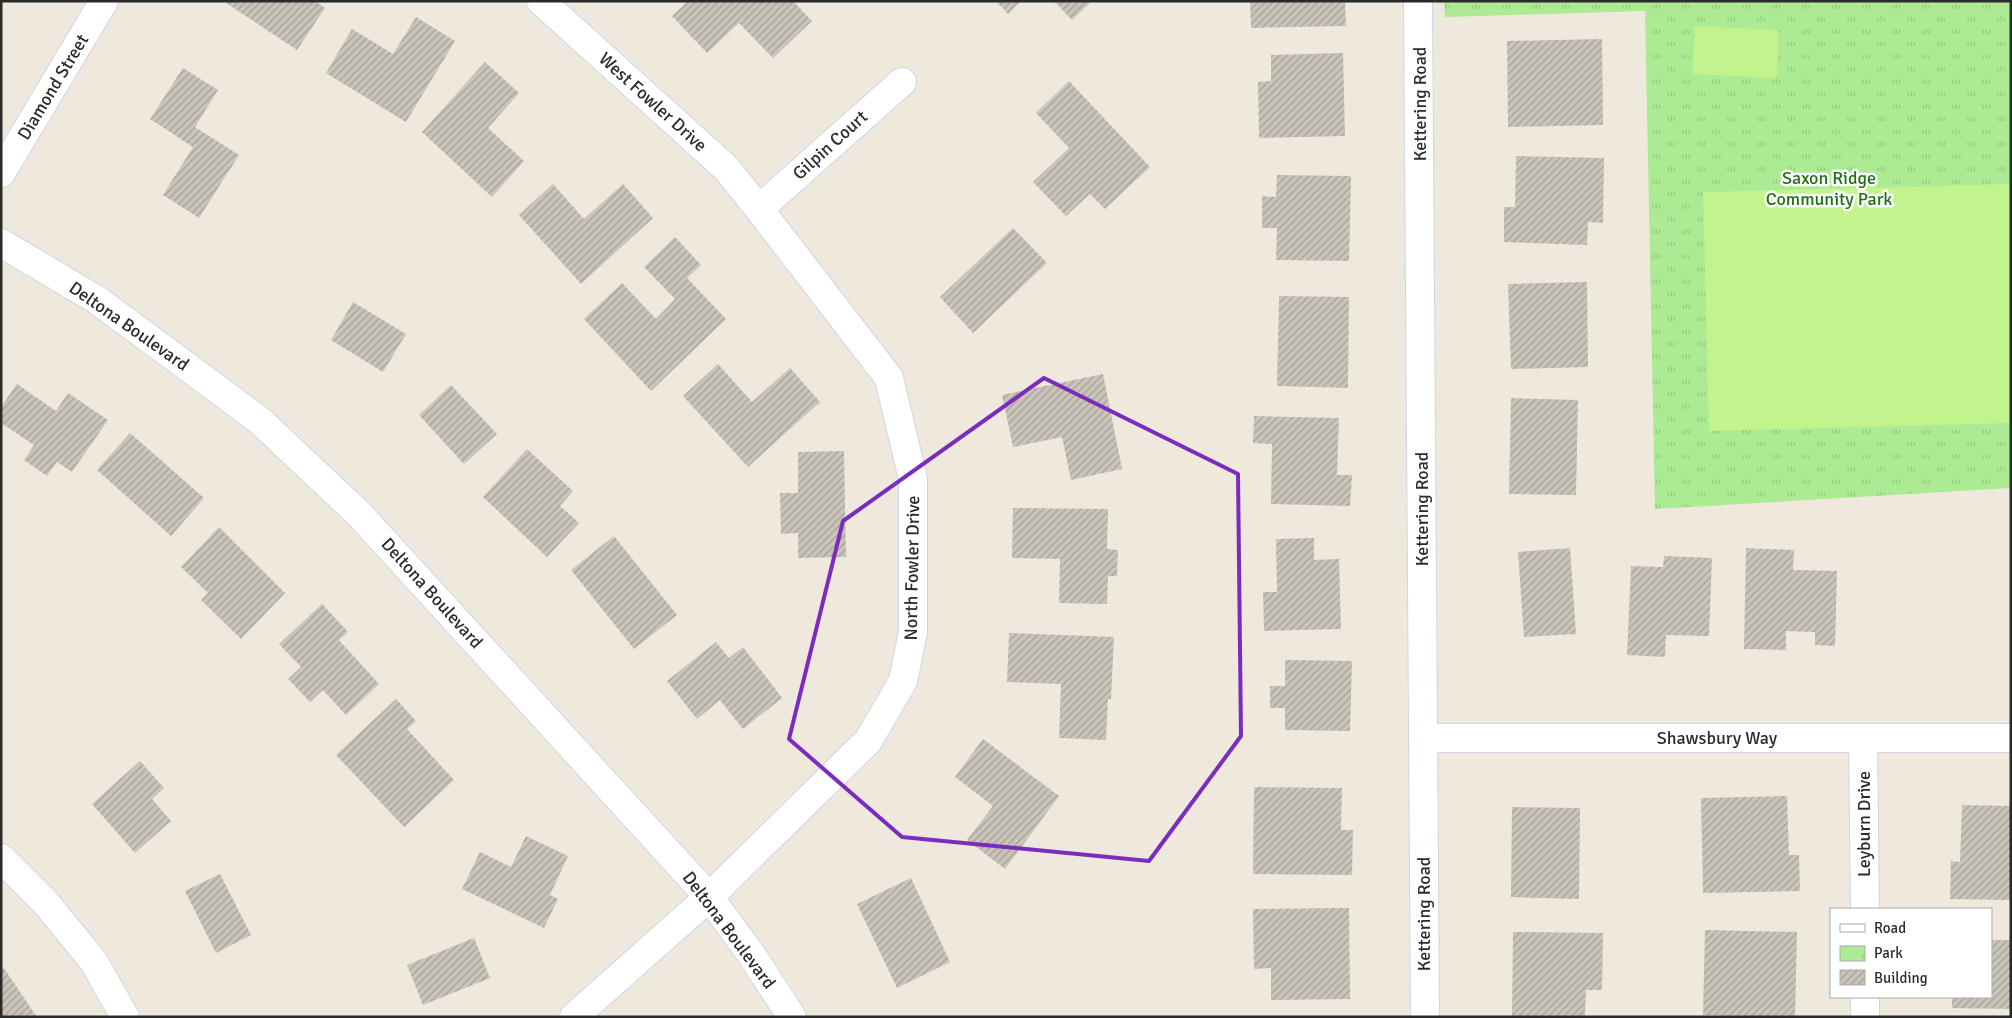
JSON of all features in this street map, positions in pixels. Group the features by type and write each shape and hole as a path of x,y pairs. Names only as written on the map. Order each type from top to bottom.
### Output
{"street":[{"name":"Diamond Street","path":"1,173 104,1"},
{"name":"West Fowler Drive","path":"541,1 726,168 759,209"},
{"name":"Kettering Road","path":"1418,1 1424,1017"},
{"name":"Gilpin Court","path":"759,209 902,82"},
{"name":"North Fowler Drive","path":"574,1017 709,897 868,742 903,681 913,632 913,479 889,378 759,209"},
{"name":"Deltona Boulevard","path":"1,243 98,300 259,420 359,514 709,897 751,954 792,1017"},
{"name":"Shawsbury Way","path":"1423,738 2011,738"},
{"name":"Leyburn Drive","path":"1863,738 1864,908"},
{"path":"1,858 46,902 94,962 125,1017"},
{"path":"1865,998 1865,1017"}],"highlighted area":[{"path":"1044,378 1238,474 1241,736 1149,861 902,837 789,739 843,521"}],"green space":[{"name":"Saxon Ridge Community Park","path":"1444,1 2011,1 2011,488 1655,509 1645,11 1445,17"},
{"path":"1695,26 1779,30 1777,78 1693,74"},
{"path":"2011,184 2011,423 1709,431 1703,192"}],"building":[{"path":"223,1 315,1 325,8 297,50"},
{"path":"688,1 793,1 812,21 773,58 739,23 707,53 672,16"},
{"path":"996,1 1021,1 1008,14"},
{"path":"1054,1 1092,1 1072,20"},
{"path":"1250,1 1345,1 1346,26 1251,28"},
{"path":"416,17 455,41 406,122 326,73 352,29 393,54"},
{"path":"1602,39 1603,125 1508,127 1507,41"},
{"path":"1343,53 1345,136 1259,138 1258,82 1271,81 1271,55"},
{"path":"485,62 519,93 488,128 524,161 492,197 422,132"},
{"path":"183,68 218,90 195,127 239,155 199,218 163,195 193,147 150,119"},
{"path":"1069,81 1150,167 1105,209 1090,194 1066,216 1033,182 1069,148 1036,113"},
{"path":"1516,156 1604,158 1603,223 1588,222 1587,245 1504,242 1504,207 1515,207"},
{"path":"1277,175 1351,176 1349,261 1276,260 1277,228 1262,228 1262,196 1276,197"},
{"path":"553,184 584,219 623,184 653,218 581,284 519,215"},
{"path":"1013,228 1047,263 973,333 940,297"},
{"path":"675,237 701,265 687,278 726,319 651,391 584,319 622,283 656,319 675,299 644,267"},
{"path":"1587,282 1588,367 1511,369 1508,284"},
{"path":"1279,296 1349,297 1348,388 1277,386"},
{"path":"353,302 406,334 383,372 331,340"},
{"path":"718,364 752,402 790,368 820,402 748,467 683,396"},
{"path":"1103,374 1122,469 1071,480 1062,437 1013,447 1002,395"},
{"path":"17,384 56,411 68,393 108,420 72,472 57,462 47,476 24,460 34,445 1,423 1,407"},
{"path":"451,385 497,434 464,464 419,415"},
{"path":"1511,398 1578,400 1576,495 1509,494"},
{"path":"1254,416 1339,418 1337,475 1352,475 1350,506 1271,504 1272,444 1253,443"},
{"path":"130,433 204,498 171,536 97,470"},
{"path":"527,449 573,491 560,506 579,523 547,557 483,497"},
{"path":"844,451 846,557 798,558 798,533 781,534 780,493 798,493 798,452"},
{"path":"1013,508 1108,509 1107,549 1118,550 1117,576 1108,576 1107,604 1059,603 1060,559 1012,558"},
{"path":"219,527 285,593 241,639 201,600 208,593 181,567"},
{"path":"614,536 677,615 634,649 571,570"},
{"path":"1314,538 1314,560 1339,559 1341,629 1264,631 1263,592 1277,592 1276,539"},
{"path":"1570,548 1576,634 1524,637 1518,552"},
{"path":"1746,548 1794,550 1793,570 1837,571 1835,646 1815,645 1815,632 1786,631 1786,650 1744,649"},
{"path":"1664,556 1712,558 1709,636 1666,635 1665,657 1627,655 1631,566 1663,567"},
{"path":"322,604 348,632 339,640 379,684 346,715 323,690 310,702 288,679 301,667 279,644"},
{"path":"1009,633 1114,637 1111,699 1108,699 1106,740 1059,738 1061,684 1007,682"},
{"path":"716,642 729,658 743,647 782,698 743,729 720,700 697,719 667,681"},
{"path":"1285,660 1352,661 1350,731 1285,730 1285,708 1270,708 1270,686 1285,686"},
{"path":"396,699 416,721 407,729 454,780 404,827 336,755"},
{"path":"983,739 1059,796 1005,869 967,840 993,806 955,777"},
{"path":"140,761 164,788 152,799 171,821 135,853 92,804"},
{"path":"1254,787 1342,788 1341,830 1353,830 1352,875 1253,874"},
{"path":"1787,796 1789,855 1799,855 1800,891 1703,893 1701,798"},
{"path":"1962,805 2011,806 2011,900 1950,899 1951,861 1960,862"},
{"path":"1512,807 1580,808 1579,899 1511,897"},
{"path":"526,836 568,856 550,895 558,899 544,928 462,889 480,852 511,867"},
{"path":"220,874 251,935 216,953 185,891"},
{"path":"911,878 950,962 897,988 857,904"},
{"path":"1349,908 1350,999 1271,1000 1271,968 1254,969 1253,909"},
{"path":"1705,930 1797,932 1795,1017 1703,1015"},
{"path":"1513,932 1603,933 1602,990 1586,990 1585,1017 1512,1016"},
{"path":"474,938 490,978 423,1005 407,965"},
{"path":"1992,940 2011,940 2011,1009 1952,1008 1952,998 1992,998"},
{"path":"1,964 37,1017 1,1017"}]}
